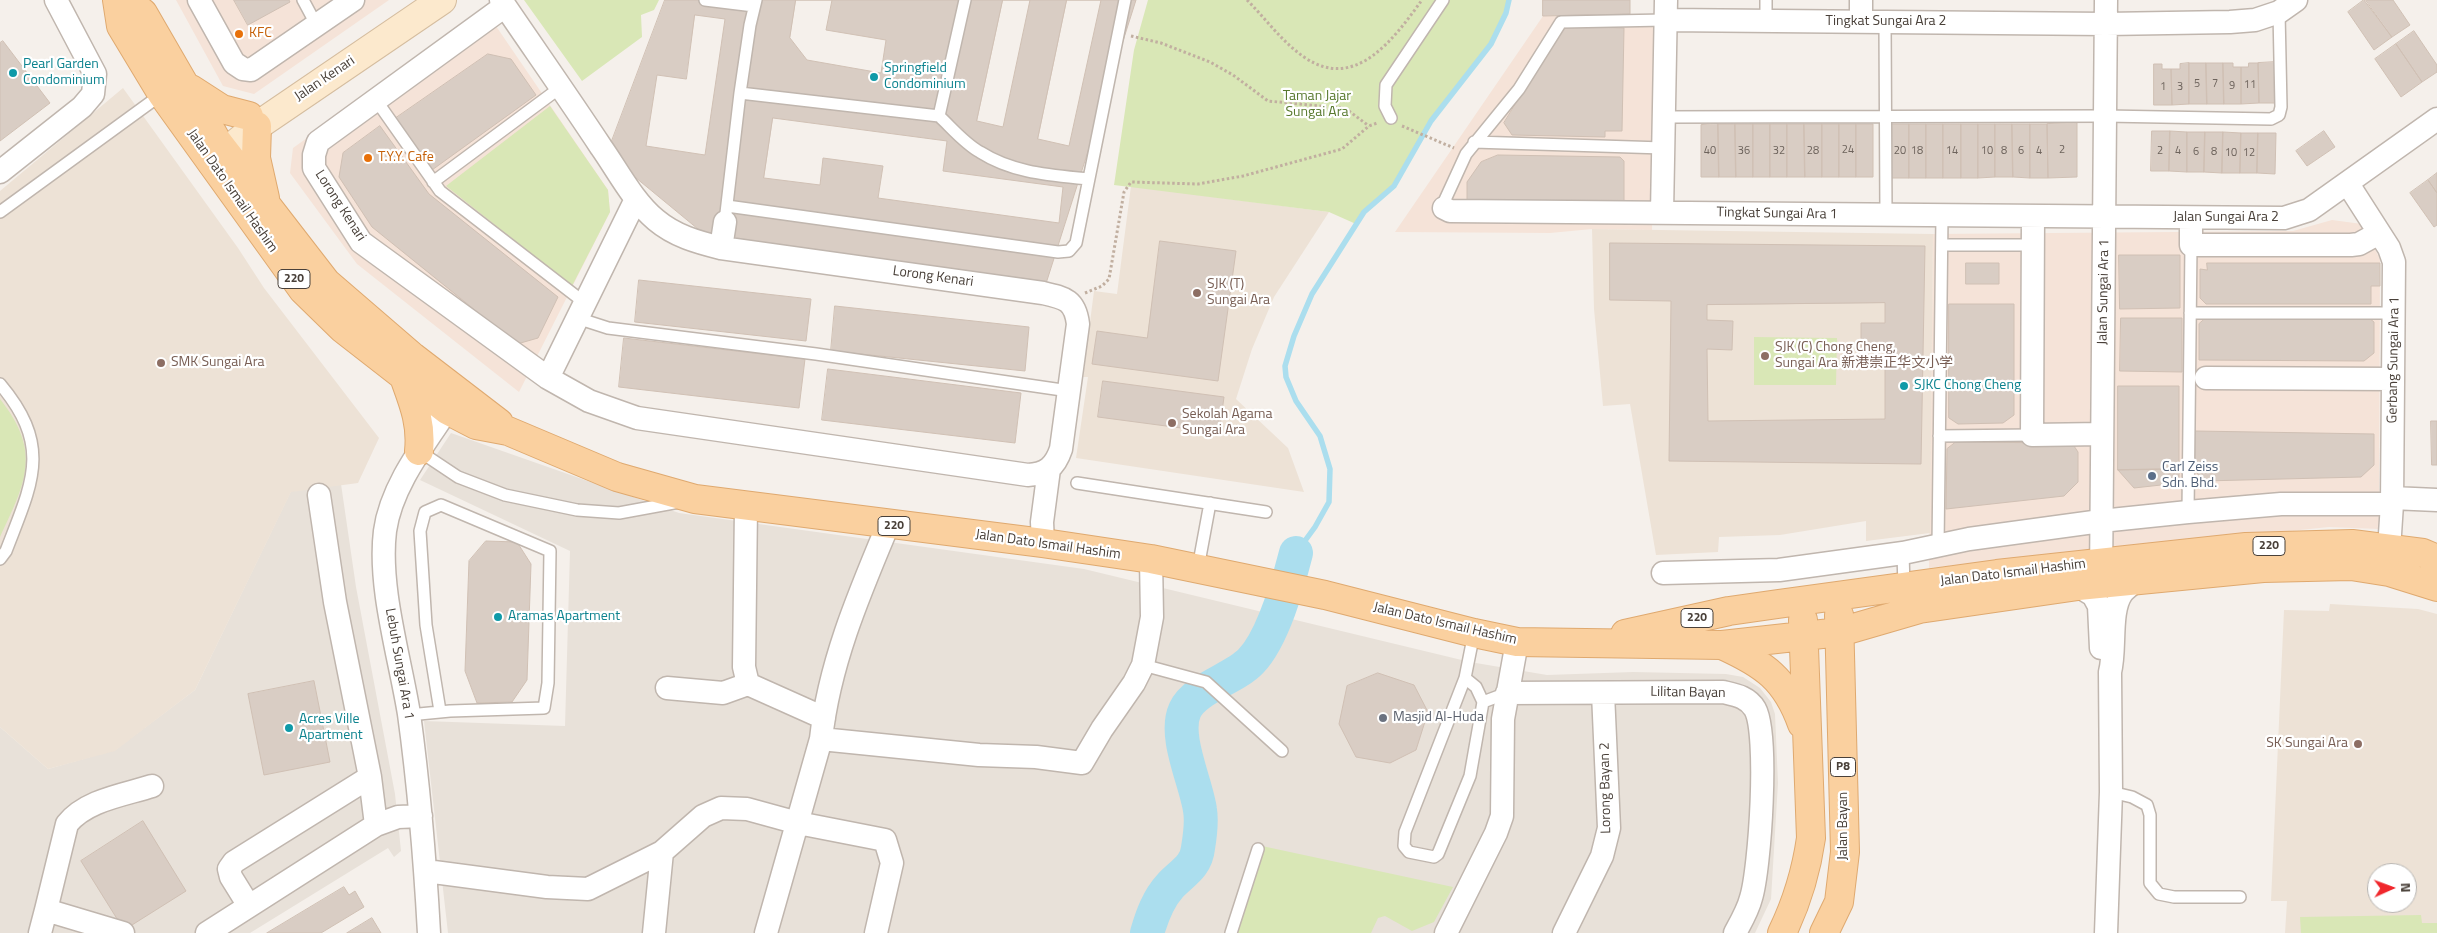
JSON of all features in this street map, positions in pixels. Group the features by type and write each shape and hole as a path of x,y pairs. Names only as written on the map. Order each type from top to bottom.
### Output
{"main road":[{"name":"Jalan Dato Ismail Hashim","path":"117,0 121,26 175,91 303,290 343,329 404,377 456,399"},
{"name":"Jalan Dato Ismail Hashim","path":"126,0 143,13 175,91"},
{"path":"175,91 253,121 256,158 268,208"},
{"name":"Jalan Dato Ismail Hashim","path":"214,152 268,208 326,282 413,357 456,399 476,425 508,431 617,477 695,499 888,525 1043,543 1151,559 1325,595 1516,642 1722,645 1804,637 1840,632 1919,609 2246,547 2352,544 2423,553 2437,559"},
{"path":"404,377 418,416 421,435 420,451"},
{"name":"Jalan Dato Ismail Hashim","path":"1592,644 1639,630 1729,611 1904,587 2093,577 2137,580 2263,568 2351,566 2389,572 2437,588"},
{"name":"Jalan Bayan","path":"1824,933 1839,902 1845,852 1838,596"},
{"path":"1782,933 1798,900 1808,862 1811,838 1809,744 1802,601"},
{"path":"1722,645 1749,657 1775,676 1787,690 1796,707 1809,744"}],"street":[{"path":"0,172 82,106 93,94 94,74 56,0"},
{"path":"199,0 234,63 243,69 252,70 353,0"},
{"name":"Jalan Kenari","path":"214,152 414,0"},
{"name":"Jalan Kenari","path":"253,121 442,0"},
{"path":"1860,22 1861,0"},
{"name":"Jalan Sungai Ara 1","path":"2093,577 2100,520 2102,434 2106,0"},
{"name":"Lorong Kenari","path":"1049,469 1040,474 1028,474 637,418 589,401 548,378 361,242 314,168 314,155 318,142 503,3 636,199 654,219 672,232 694,242 721,248 1043,293 1070,302"},
{"name":"Tingkat Sungai Ara 2","path":"1666,10 1766,11 1860,22 2106,24 2255,20 2288,6"},
{"path":"1662,213 1666,10"},
{"name":"Jalan Sungai Ara 2","path":"2104,217 2192,219 2284,218 2310,210 2437,119"},
{"name":"Gerbang Sungai Ara 1","path":"2348,184 2389,248 2394,262 2392,501 2389,549"},
{"path":"548,378 636,199"},
{"name":"Tingkat Sungai Ara 1","path":"1444,208 1450,211 2104,217"},
{"path":"721,248 726,214"},
{"path":"2033,217 2032,435 2102,434"},
{"path":"2192,219 2191,245 2351,245 2359,244 2379,233"},
{"path":"1043,543 1042,522 1049,469 1056,462 1060,449 1078,324 1076,311 1070,302"},
{"path":"2206,378 2393,379"},
{"name":"Lebuh Sungai Ara 1","path":"429,933 421,816 409,714 388,596 385,541 389,513 420,451 456,399"},
{"path":"319,495 335,602 370,777 376,825"},
{"path":"1663,572 1779,570 1903,553 2100,520 2281,504 2437,500"},
{"path":"746,507 744,667 748,684 822,728 979,755 1036,757 1082,763 1102,729 1134,683 1143,665 1152,617 1151,559"},
{"path":"766,933 798,823 852,609 888,525"},
{"path":"2093,577 2093,594 2098,606 2102,658 2110,672"},
{"path":"2106,933 2111,792 2110,672 2113,659 2116,608 2122,594 2137,580"},
{"path":"1446,933 1496,833 1502,816 1503,719 1516,642"},
{"path":"667,688 722,693 748,684"},
{"name":"Lilitan Bayan","path":"1507,694 1723,692 1743,697 1755,709 1760,724 1761,816 1751,899 1735,933"},
{"name":"Lorong Bayan 2","path":"1564,933 1602,856 1609,828 1603,693"},
{"path":"249,906 231,877 229,869 234,862 370,777"},
{"path":"40,933 68,824 75,815 92,805 152,786"},
{"path":"426,872 547,887 588,889 662,852 703,816 721,808 747,809 798,823 884,840 892,863 876,933"},
{"path":"207,933 376,825 398,817 421,816"},
{"path":"654,933 662,852"},
{"path":"46,910 123,933"}],"lane":[{"path":"304,0 317,26"},
{"path":"705,0 755,3 740,93 726,214 1058,252 1069,251 1076,243 1125,0"},
{"path":"939,116 965,0"},
{"path":"1390,118 1386,106 1386,84 1443,0"},
{"path":"1664,117 2106,116 2271,119 2279,115 2282,107 2288,6"},
{"path":"1444,208 1444,202 1466,154 1519,89 1561,22 1666,10"},
{"path":"1885,22 1886,215"},
{"path":"433,182 561,87"},
{"path":"0,212 175,91"},
{"path":"740,93 939,116 978,152 1000,163 1021,170 1088,179"},
{"path":"376,100 440,191 581,311 608,328 816,354 1069,391"},
{"path":"1474,142 1663,148"},
{"path":"1938,546 1942,216"},
{"path":"1942,245 2033,245"},
{"path":"2188,512 2191,245"},
{"path":"2190,312 2394,313"},
{"path":"0,384 14,400 26,421 34,449 31,486 6,551 0,558"},
{"path":"1940,436 2032,435"},
{"path":"420,451 458,476 505,495 577,510 618,513 695,499"},
{"path":"1077,484 1266,512"},
{"path":"1198,568 1210,503"},
{"path":"409,714 440,711 544,708 548,683 550,551 441,505 425,512 420,531 426,626 440,711"},
{"path":"1903,553 1904,587"},
{"path":"1465,678 1476,687 1483,702 1470,776 1442,850 1434,857 1409,852 1404,846 1404,832 1465,678 1474,633"},
{"path":"1143,665 1206,682 1282,751"},
{"path":"1483,702 1507,694"},
{"path":"2111,792 2132,797 2146,806 2150,815 2150,883 2159,894 2174,897 2240,897"},
{"path":"1231,933 1258,849"}],"path":[{"path":"1247,0 1289,45 1304,57 1325,68 1359,65 1392,41 1422,0"},
{"path":"1118,33 1161,43 1210,62 1234,75 1268,101 1341,108 1349,111 1369,126"},
{"path":"1070,302 1102,286 1109,279 1124,192 1131,182 1198,184 1243,176 1342,150 1369,126 1390,118"},
{"path":"1406,129 1443,144"}],"shaded area":[{"path":"176,0 389,0 254,94 223,86"},
{"path":"485,10 608,190 610,212 519,392 357,264 290,173 293,148"},
{"path":"1656,14 1652,230 1592,229 1550,233 1395,232 1543,16"},
{"name":"SMK Sungai Ara","path":"123,88 238,248 264,288 379,438 358,483 291,492 195,690 115,751 48,769 0,727 0,191"},
{"name":"SJK (T) Sungai Ara","path":"1131,186 1329,212 1274,297 1252,349 1236,399 1288,448 1304,492 1076,458 1088,377 1083,377 1094,291 1117,294"},
{"path":"2332,220 2362,224 2380,259 2379,529 2329,527 1929,568 1933,234 2293,231"},
{"name":"SJK (C) Chong Cheng, Sungai Ara 新港崇正华文小学","path":"1592,229 1933,234 1930,533 1866,541 1866,521 1780,535 1719,537 1718,552 1656,555 1630,404 1603,406 1594,309"},
{"path":"451,433 679,513 1084,569 1470,662 1547,675 1633,672 1726,674 1743,677 1760,688 1771,702 1775,714 1778,783 1771,899 1755,933 448,933 424,721 565,726 570,551 420,480"},
{"path":"341,484 356,587 395,794 401,851 394,857 388,848 250,933 0,933 0,727 48,769 115,750 195,690 291,491"},
{"name":"SK Sungai Ara","path":"2330,604 2418,609 2437,614 2437,933 2285,933 2287,901 2271,901 2284,610 2329,611"}],"green space":[{"path":"524,0 659,0 654,10 641,15 642,37 582,81"},
{"name":"Taman Jajar Sungai Ara","path":"1148,0 1509,0 1509,2 1496,35 1487,50 1432,120 1400,179 1356,224 1329,212 1114,185 1134,50"},
{"path":"550,106 608,190 610,212 572,286 446,186"},
{"path":"1754,337 1837,338 1836,385 1754,385"},
{"path":"0,399 13,418 21,435 26,467 17,500 0,537"},
{"path":"1262,846 1453,887 1434,922 1412,931 1385,916 1378,918 1371,933 1235,933"},
{"path":"2421,915 2422,923 2437,923 2437,933 2301,933 2300,917"}],"building":[{"path":"234,0 289,0 290,2 248,25"},
{"name":"Springfield Condominium","path":"665,0 1136,0 1043,293 721,248 607,154"},
{"path":"796,0 832,0 826,30 886,40 881,73 807,60 790,38"},
{"path":"1003,0 1030,0 1003,127 977,121"},
{"path":"1067,0 1101,0 1069,146 1038,139"},
{"path":"1543,0 1630,0 1630,14 1543,16"},
{"path":"2364,0 2392,37 2374,50 2348,12"},
{"path":"2366,0 2393,0 2410,25 2392,37"},
{"path":"695,15 725,19 705,155 646,146 657,75 686,79"},
{"path":"1564,26 1624,28 1622,131 1605,131 1605,137 1512,135 1504,123"},
{"path":"2414,31 2437,65 2437,72 2422,82 2396,44"},
{"name":"Pearl Garden Condominium","path":"3,41 50,103 0,141 0,43"},
{"path":"2396,44 2422,82 2401,97 2375,59"},
{"path":"488,54 511,59 536,95 432,170 396,118"},
{"path":"2276,62 2276,103 2259,103 2258,63"},
{"path":"2189,63 2206,63 2207,104 2189,104"},
{"path":"2189,63 2189,104 2172,105 2171,69 2180,69 2180,64"},
{"path":"2206,63 2223,63 2224,104 2207,104"},
{"path":"2223,63 2233,63 2233,67 2241,67 2241,104 2224,104"},
{"path":"2249,63 2258,63 2259,103 2241,104 2241,67 2248,67"},
{"path":"2154,64 2162,64 2162,69 2171,69 2172,105 2154,105"},
{"path":"773,118 947,141 943,171 1063,187 1059,223 878,198 883,166 823,158 820,185 764,178"},
{"path":"2077,123 2077,177 2048,178 2047,124"},
{"path":"1718,124 1719,177 1701,177 1701,125"},
{"path":"1718,124 1735,124 1736,177 1719,177"},
{"path":"1735,124 1753,124 1753,177 1736,177"},
{"path":"1753,124 1770,124 1770,177 1753,177"},
{"path":"1770,124 1787,124 1787,177 1770,177"},
{"path":"1787,124 1804,124 1805,177 1787,177"},
{"path":"1804,124 1822,124 1822,177 1805,177"},
{"path":"1822,124 1839,124 1839,177 1822,177"},
{"path":"1839,124 1856,124 1856,177 1839,177"},
{"path":"1856,124 1873,124 1873,177 1856,177"},
{"path":"1891,124 1909,124 1909,178 1891,178"},
{"path":"1909,124 1926,124 1926,178 1909,178"},
{"path":"1926,124 1943,124 1943,178 1926,178"},
{"path":"1943,124 1961,124 1961,178 1943,178"},
{"path":"1961,124 1978,124 1978,178 1961,178"},
{"path":"1978,124 1995,124 1995,177 1978,178"},
{"path":"1995,124 2012,124 2013,177 1995,177"},
{"path":"2012,124 2030,124 2030,178 2013,177"},
{"path":"2030,124 2047,124 2048,178 2030,178"},
{"path":"380,126 429,194 558,297 538,338 517,344 372,227 339,177 343,153"},
{"path":"2152,131 2170,131 2169,171 2151,171"},
{"path":"2170,131 2187,132 2187,172 2169,171"},
{"path":"2324,131 2335,147 2307,166 2296,151"},
{"path":"2187,132 2205,132 2204,172 2187,172"},
{"path":"2205,132 2223,132 2222,173 2204,172"},
{"path":"2223,132 2241,133 2240,173 2222,173"},
{"path":"2241,133 2258,133 2257,173 2240,173"},
{"path":"2258,133 2276,133 2275,174 2257,173"},
{"path":"1498,155 1620,157 1624,161 1624,203 1467,201 1467,182 1481,162"},
{"path":"2437,173 2437,193 2428,180"},
{"path":"2428,180 2437,193 2437,225 2434,227 2410,193"},
{"path":"1160,241 1236,251 1218,381 1092,364 1097,331 1147,338"},
{"name":"SJKC Chong Cheng","path":"1610,243 1925,246 1921,464 1669,461 1671,301 1610,300","holes":["1885,303 1885,323 1861,323 1861,352 1885,352 1885,419 1708,421 1707,349 1732,350 1733,321 1707,320 1707,305"]},
{"path":"2119,255 2180,255 2180,308 2120,309"},
{"path":"1966,263 1999,263 1999,284 1966,284"},
{"path":"2207,263 2380,263 2380,286 2371,286 2371,304 2206,304 2200,298 2200,269 2207,270"},
{"path":"639,280 811,299 806,341 635,322"},
{"path":"1949,304 2014,304 2014,415 2003,423 1958,424 1949,418"},
{"path":"835,306 1029,327 1025,371 831,351"},
{"path":"2121,318 2182,318 2182,372 2120,371"},
{"path":"2206,318 2369,318 2374,322 2374,353 2364,361 2199,360 2199,324"},
{"path":"624,338 805,359 799,408 619,387"},
{"path":"828,369 1021,393 1015,443 822,420"},
{"path":"1103,381 1224,397 1219,433 1098,417"},
{"path":"2118,386 2179,386 2179,469 2118,470"},
{"path":"2431,421 2437,421 2437,465 2432,465"},
{"path":"2195,431 2374,434 2374,465 2361,477 2204,481 2195,471"},
{"path":"1956,442 2072,443 2078,452 2078,482 2064,496 1946,509 1947,449"},
{"name":"Carl Zeiss Sdn. Bhd.","path":"2179,469 2179,483 2134,488 2118,470"},
{"name":"Aramas Apartment","path":"486,541 517,542 531,564 527,680 512,702 477,703 465,671 469,561"},
{"name":"Masjid Al-Huda","path":"1378,673 1414,685 1428,712 1416,750 1390,763 1356,757 1339,724 1347,686"},
{"name":"Acres Ville Apartment","path":"314,681 330,762 264,775 248,694"},
{"path":"143,821 186,891 124,930 81,861"},
{"path":"344,887 349,895 355,891 364,907 321,933 267,933"},
{"path":"372,918 381,933 347,933"}],"waterway":[{"path":"1296,553 1315,527 1329,502 1330,469 1320,436 1296,401 1286,377 1285,366 1294,336 1312,294 1364,212 1394,186 1431,121 1491,44 1506,13 1509,0"},
{"path":"1147,933 1153,914 1162,896 1188,869 1197,855 1201,815 1183,746 1182,721 1185,710 1197,696 1244,667 1259,651 1279,610 1296,553"}],"place":[{"name":"KFC","path":"239,34"},
{"name":"Pearl Garden Condominium","path":"13,73"},
{"name":"Springfield Condominium","path":"874,77"},
{"name":"T.Y.Y. Cafe","path":"368,158"},
{"name":"SJK (T) Sungai Ara","path":"1197,293"},
{"name":"SJK (C) Chong Cheng, Sungai Ara 新港崇正华文小学","path":"1765,356"},
{"name":"SMK Sungai Ara","path":"161,363"},
{"name":"SJKC Chong Cheng","path":"1904,386"},
{"name":"Sekolah Agama Sungai Ara","path":"1172,423"},
{"name":"Carl Zeiss Sdn. Bhd.","path":"2152,476"},
{"name":"Aramas Apartment","path":"498,617"},
{"name":"Masjid Al-Huda","path":"1383,718"},
{"name":"Acres Ville Apartment","path":"289,728"},
{"name":"SK Sungai Ara","path":"2358,744"}]}
